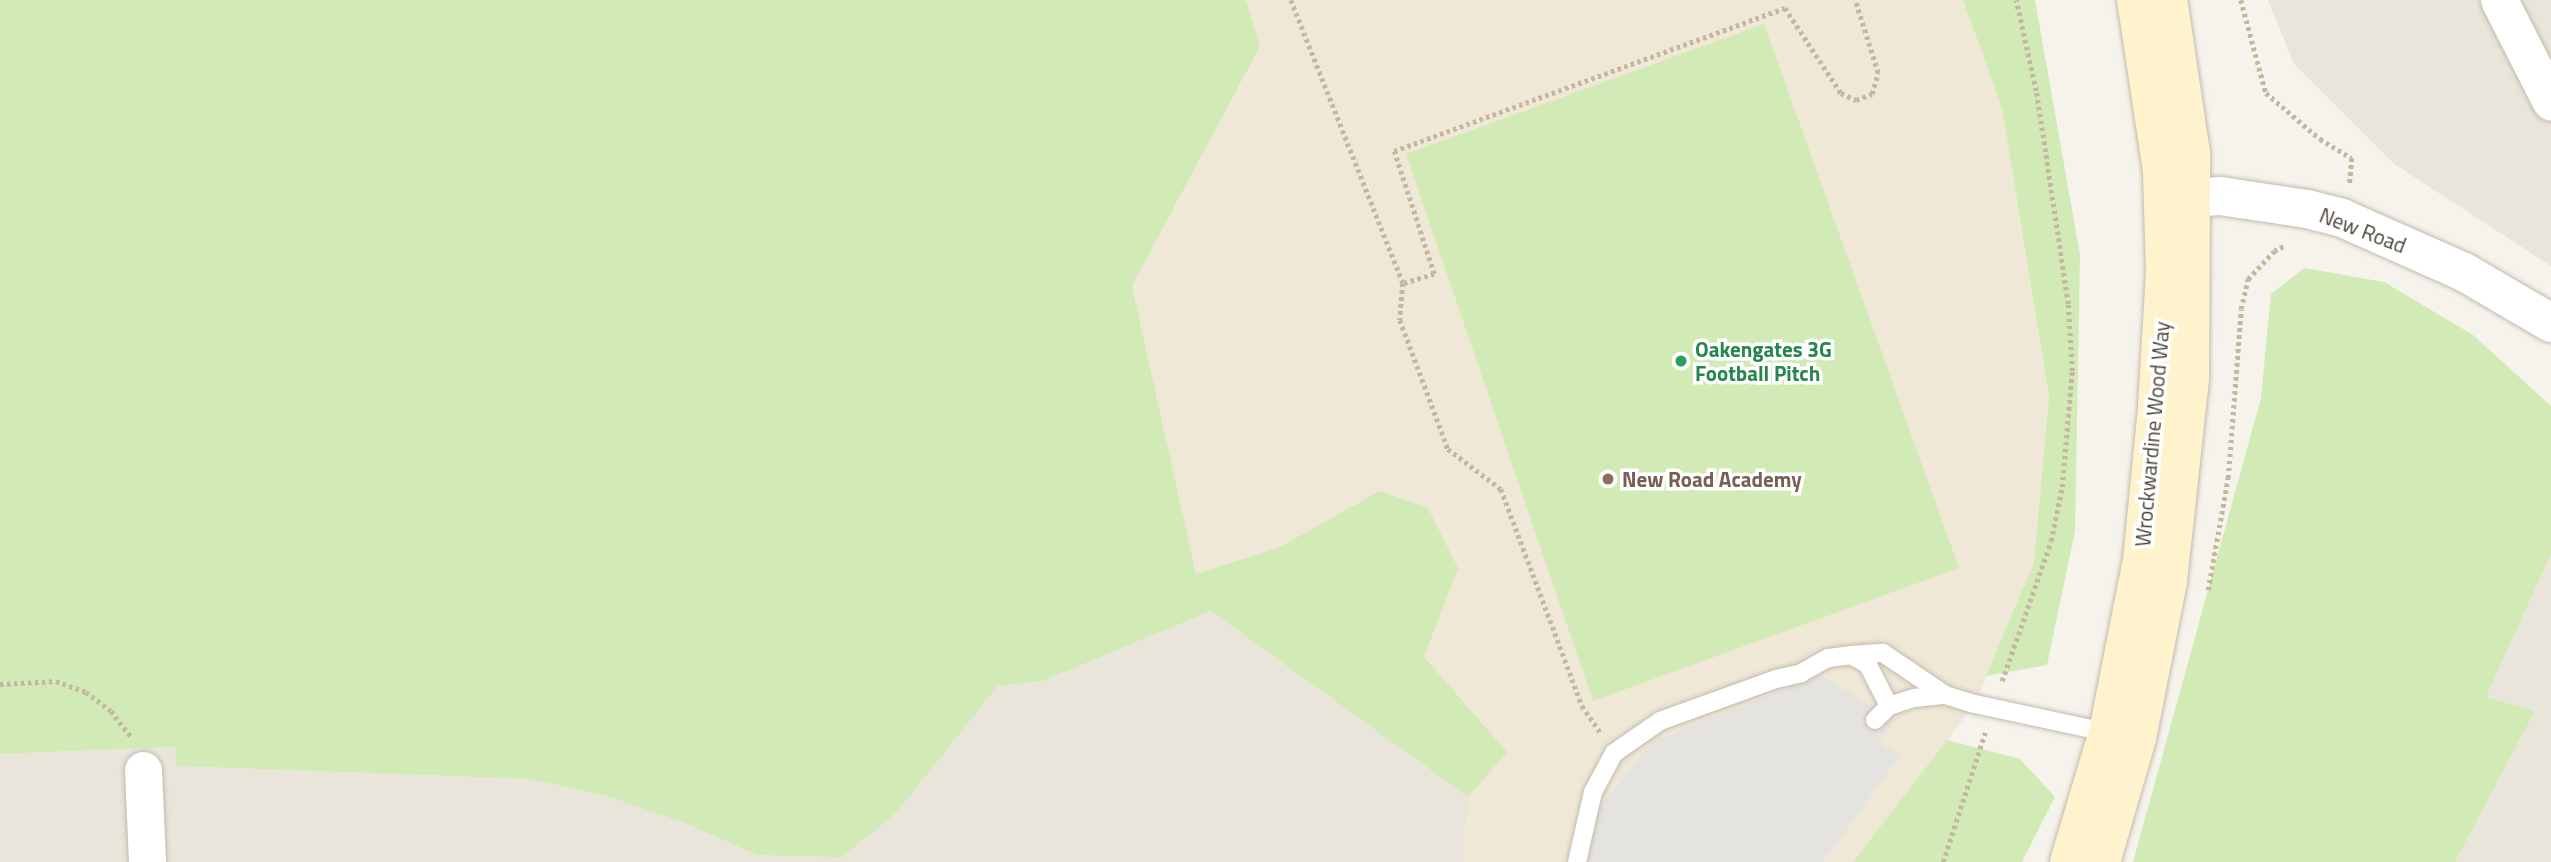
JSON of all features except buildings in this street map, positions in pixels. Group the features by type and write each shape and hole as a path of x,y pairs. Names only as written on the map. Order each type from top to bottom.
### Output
{"main road":[{"name":"Wrockwardine Wood Way","path":"2069,862 2122,735 2168,581 2190,378 2178,199 2156,122 2136,0"},
{"name":"Wrockwardine Wood Way","path":"2168,0 2191,153 2178,199"},
{"name":"Wrockwardine Wood Way","path":"2101,862 2122,735"}],"street":[{"path":"2499,0 2551,102"},
{"name":"New Road","path":"2178,199 2220,196 2307,209 2342,218 2464,272 2550,319"},
{"path":"143,770 147,862"}],"lane":[{"path":"1577,862 1593,792 1614,753 1660,721 1776,679 1801,673 1828,658 1882,653 1945,695 1992,709 2122,735"},
{"path":"1851,655 1868,665 1889,706"},
{"path":"1875,720 1889,706 1914,698 1945,695"}],"path":[{"path":"1291,0 1403,283 1400,320 1448,449 1501,489 1582,706 1614,753"},
{"path":"1403,283 1434,274 1394,152 1785,8 1841,93 1856,100 1872,94 1878,73 1855,0"},
{"path":"1943,862 1992,709 2024,625 2051,541 2062,488 2072,371 2068,304 2038,105 2016,0"},
{"path":"2241,0 2266,93 2320,139 2352,158 2350,183"},
{"path":"0,684 57,681 86,692 111,711 130,734 143,770"}],"shaded area":[{"name":"New Road Academy","path":"1246,0 1963,0 2002,108 2049,396 2034,562 1975,704 1853,862 1464,862 1468,797 1211,611 1196,575 1132,286 1260,48"},
{"path":"2268,0 2551,0 2551,266 2394,164 2294,64"},
{"path":"2551,554 2551,862 2455,862 2535,711 2486,697"},
{"path":"1211,611 1468,797 1464,862 0,862 0,754 176,747 177,766 530,779 585,789 680,821 843,857 896,813 998,686 1043,681"},
{"path":"1821,675 1895,721 1879,742 1900,756 1823,862 1583,862 1591,817 1652,742"}],"green space":[{"path":"0,0 1246,0 1260,47 1132,286 1196,574 1278,548 1380,491 1428,508 1458,568 1424,657 1507,752 1468,797 1211,611 1043,681 998,686 896,813 843,857 758,855 680,821 600,794 530,779 176,766 175,747 0,754"},
{"path":"1963,0 2035,0 2080,255 2075,531 2047,665 1986,676 2034,562 2049,396 2002,108"},
{"name":"Oakengates 3G Football Pitch","path":"1764,24 1959,568 1593,701 1406,154"},
{"path":"2304,268 2384,282 2473,335 2551,406 2551,554 2486,697 2535,711 2455,862 2133,862 2261,398 2271,294"},
{"path":"1947,740 2020,759 2055,797 2022,862 1853,862"}],"place":[{"name":"Oakengates 3G Football Pitch","path":"1681,361"},
{"name":"New Road Academy","path":"1608,479"}]}
